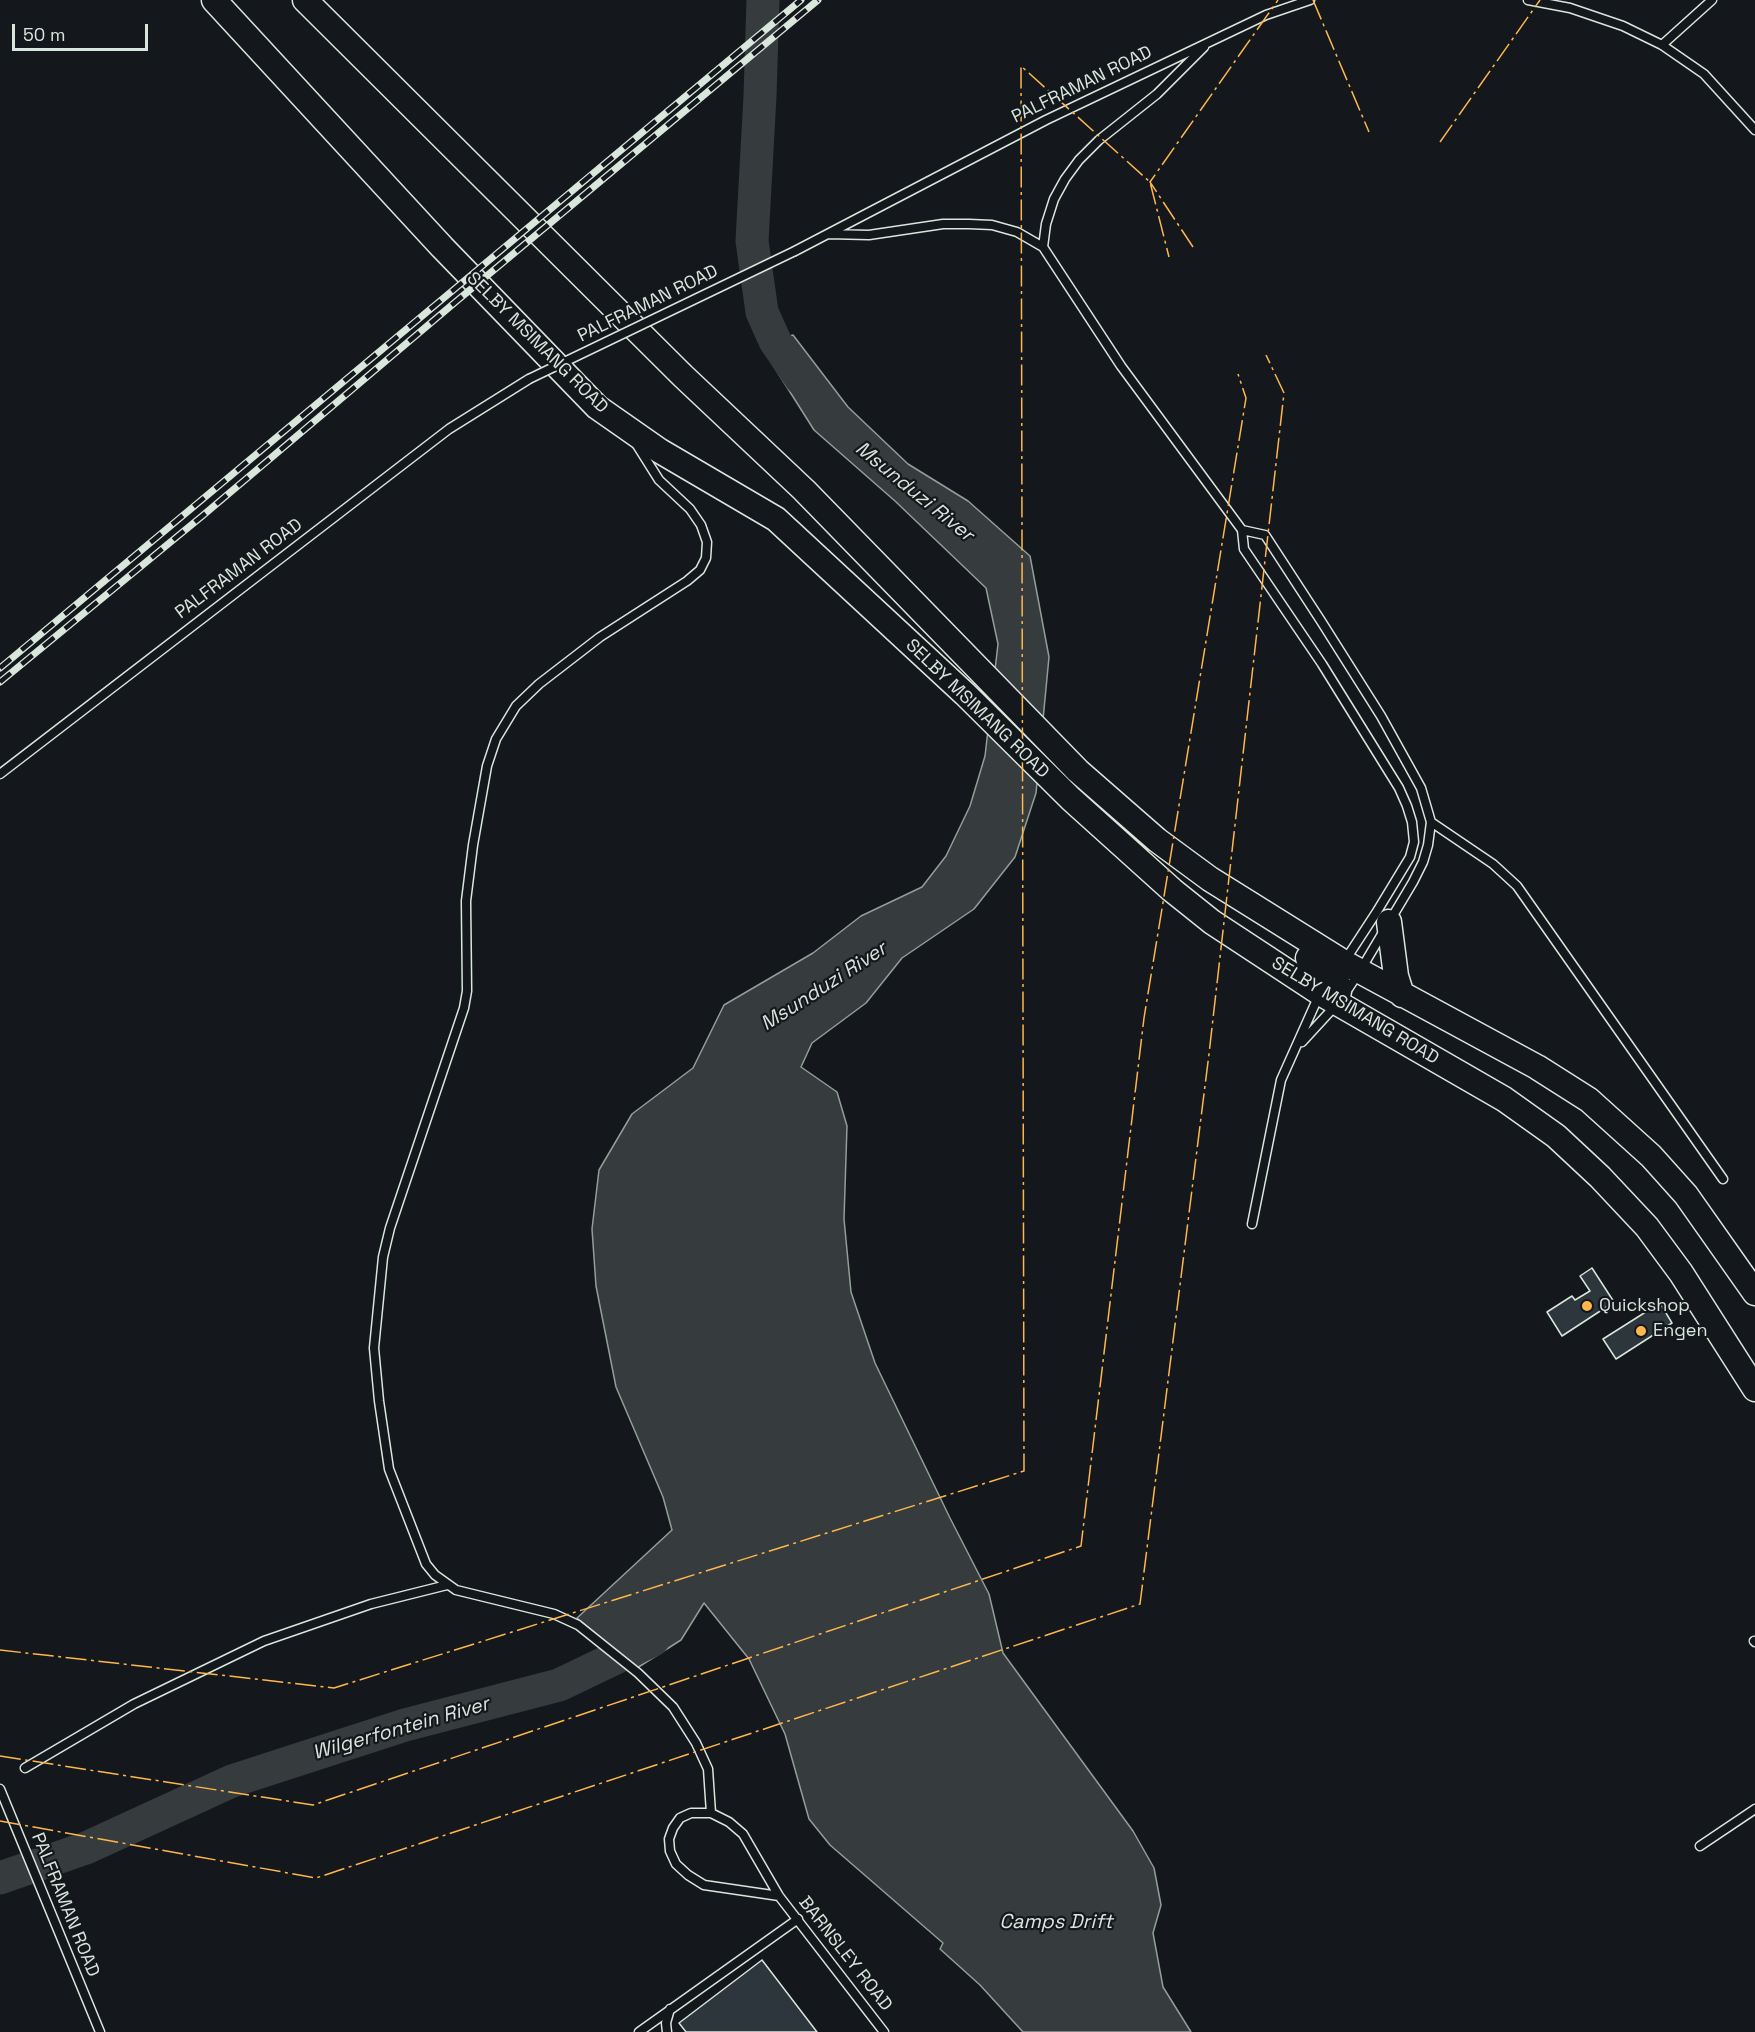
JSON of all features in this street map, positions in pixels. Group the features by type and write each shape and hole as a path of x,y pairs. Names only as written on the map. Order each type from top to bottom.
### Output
{"main road":[{"name":"SELBY MSIMANG ROAD","path":"214,0 442,247 597,407 660,452 776,519 965,694 1071,799 1172,890 1212,922 1339,981 1402,995 1537,1067 1589,1100 1652,1156 1686,1196 1755,1293"},
{"name":"SELBY MSIMANG ROAD","path":"307,2 683,376 804,490 1078,771 1157,840 1210,879 1267,914 1339,981 1556,1136 1600,1177 1647,1227 1681,1273 1755,1388"},
{"path":"1389,922 1394,962 1402,995"}],"lane":[{"name":"PALFRAMAN ROAD","path":"0,774 449,429 529,380 795,251 1046,120 1266,15 1310,0"},
{"path":"1528,0 1570,8 1612,22 1662,45 1704,74 1755,130"},
{"path":"1662,45 1712,0"},
{"path":"1043,246 1046,224 1054,199 1065,178 1079,160 1157,94 1210,41"},
{"path":"828,234 870,235 943,224 992,225 1017,232 1043,246 1121,366 1242,530 1244,549 1322,664 1399,788 1412,822 1414,842 1404,870 1287,1067 1280,1087 1252,1224"},
{"path":"628,430 659,480 690,509 701,525 707,542 706,558 700,570 687,581 600,637 539,684 516,706 496,739 487,766 466,901 467,991 464,1008 390,1228 383,1257 374,1348 384,1448 389,1469 426,1564 447,1585 554,1614 578,1625 638,1673 673,1707 696,1743 708,1769 711,1813"},
{"path":"1242,530 1265,536 1327,631 1381,716 1421,788 1431,822 1423,862 1389,922 1339,981 1297,1048"},
{"path":"1431,822 1499,869 1518,886 1723,1179"},
{"path":"25,1768 134,1704 264,1641 371,1604 447,1585"},
{"name":"PALFRAMAN ROAD","path":"0,1789 100,2032"},
{"path":"1700,1846 1755,1809"},
{"name":"BARNSLEY ROAD","path":"779,1896 704,1885 688,1875 676,1864 669,1845 673,1828 680,1818 691,1813 711,1813 729,1821 743,1834 779,1896 884,2032"},
{"path":"639,2032 798,1919"},
{"path":"667,2032 666,2023 670,2008"}],"water":[{"name":"Camps Drift","path":"793,335 848,407 908,464 968,501 1030,556 1049,657 1036,793 1015,857 974,909 902,958 866,1003 812,1043 801,1067 837,1092 847,1126 844,1219 851,1292 875,1363 989,1594 1003,1653 1133,1831 1154,1868 1161,1905 1153,1933 1163,1987 1191,2032 1023,2032 980,1985 940,1949 943,1943 830,1845 809,1819 785,1734 749,1659 704,1603 681,1640 637,1668 577,1618 672,1530 663,1497 616,1387 596,1286 592,1229 599,1170 632,1114 693,1068 724,1005 813,953 861,916 922,887 946,856 970,806 985,756 998,644 986,588 895,501 814,430 761,346"}],"building":[{"path":"1592,1268 1614,1302 1562,1336 1547,1312 1572,1296 1575,1300 1590,1291 1580,1276"},
{"path":"1660,1303 1672,1323 1616,1359 1603,1339"},
{"path":"762,1960 817,2032 686,2032 679,2023"}],"waterway":[{"name":"Msunduzi River","path":"763,0 752,241 762,312 775,341 801,379"},
{"name":"Wilgerfontein River","path":"0,1878 86,1848 232,1781 405,1725 559,1685 653,1640"}],"railway":[{"path":"0,668 801,0"},
{"path":"0,682 201,517 818,0"}],"power":[{"path":"1193,247 1150,182 1278,0"},
{"path":"1313,0 1369,132"},
{"path":"1440,142 1540,0"},
{"path":"0,1650 334,1688 1024,1471 1021,66 1150,182 1169,257"},
{"path":"0,1821 316,1878 1140,1604 1209,1054 1284,393 1266,355"},
{"path":"0,1756 313,1805 1081,1546 1144,1018 1246,398 1238,374"}],"place":[{"name":"Quickshop","path":"1587,1306"},
{"name":"Engen","path":"1641,1331"}]}
